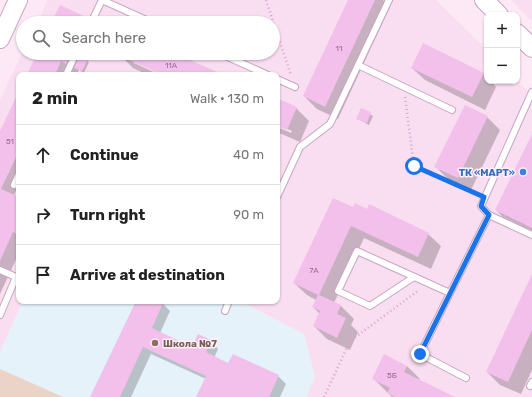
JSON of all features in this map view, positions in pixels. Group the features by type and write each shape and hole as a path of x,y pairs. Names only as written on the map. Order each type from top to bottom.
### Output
{"street":[{"path":"0,39 18,0"},
{"path":"484,0 496,12"},
{"path":"520,36 532,48"}],"lane":[{"path":"94,16 102,0 137,16"},
{"path":"280,190 300,147 330,124 389,0"},
{"path":"67,72 73,60"},
{"path":"235,60 261,72"},
{"path":"358,65 452,110"},
{"path":"280,80 295,87"},
{"path":"532,92 481,206 489,215 532,235"},
{"path":"14,185 16,181"},
{"path":"466,378 420,354 489,215"},
{"path":"414,277 370,306 338,291 357,251 450,293"},
{"path":"0,270 16,278 0,315"},
{"path":"224,311 228,304"}],"path":[{"path":"266,0 271,16"},
{"path":"280,42 295,87"},
{"path":"403,87 414,166 484,197"},
{"path":"324,397 350,341 428,283"}],"shaded area":[{"path":"48,0 436,0 484,47 484,84 520,83 532,95 532,397 306,397 315,377 304,334 246,304 280,304 280,72 16,72 16,304 22,304 0,352 0,100 19,60 280,60 280,16 40,16"},
{"path":"511,0 532,0 532,21"},
{"name":"Школа №7","path":"22,304 246,304 304,334 315,377 306,397 0,397 0,352"},
{"path":"0,369 63,397 0,397"}],"building":[{"path":"348,0 375,0 325,107 303,96"},
{"path":"60,5 84,16 54,16"},
{"path":"423,43 484,73 472,97 411,68"},
{"path":"34,60 68,60 66,64 61,61 56,72 28,72"},
{"path":"78,60 88,60 82,71 74,68"},
{"path":"129,60 190,60 217,72 156,72"},
{"path":"16,97 16,157 1,189 16,196 16,234 13,232 0,261 0,131"},
{"path":"280,99 297,107 287,130 280,127"},
{"path":"465,105 488,116 458,178 434,167"},
{"path":"361,108 371,112 367,123 356,119"},
{"name":"ТК «МАРТ»","path":"532,134 532,228 495,210"},
{"path":"333,198 353,207 355,203 367,209 369,204 429,233 418,257 351,226 319,295 341,305 337,314 346,318 337,338 313,326 320,311 312,307 318,295 293,283"},
{"path":"532,274 532,330 508,382 486,372"},
{"path":"135,304 163,304 152,328 192,347 198,334 211,340 206,352 228,363 233,354 279,375 269,397 196,397 206,376 143,347 120,397 90,397"},
{"path":"384,354 407,366 404,372 455,397 395,397 387,393 390,388 372,379"}],"place":[{"name":"ТК «МАРТ»","path":"523,172"},
{"name":"Школа №7","path":"155,343"}],"route":[{"path":"414,166 484,197 481,206 489,215 420,354"}]}
